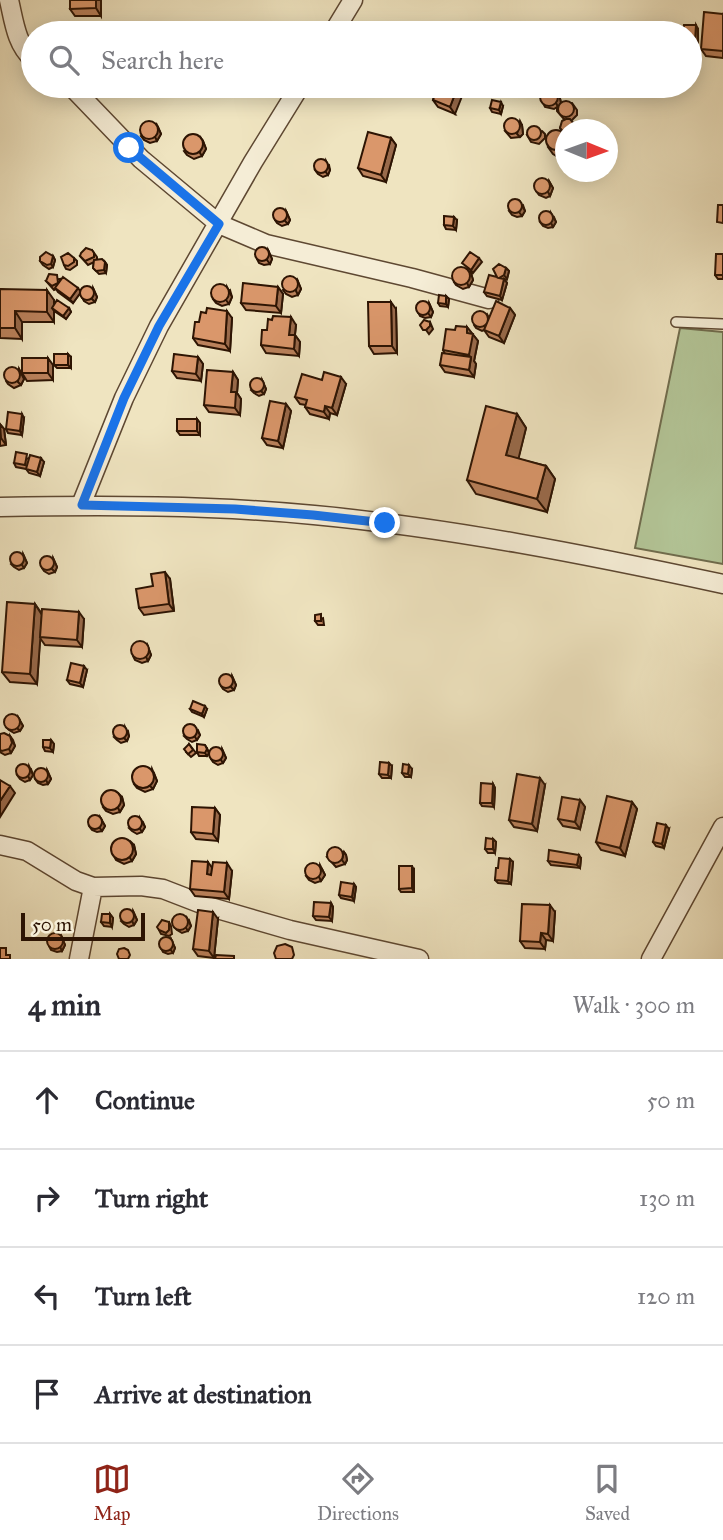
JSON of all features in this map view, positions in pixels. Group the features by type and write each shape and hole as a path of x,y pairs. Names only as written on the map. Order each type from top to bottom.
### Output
{"street":[{"path":"9,0 21,43"},
{"path":"340,21 353,0"},
{"path":"83,98 141,159 219,224 266,244 489,299"},
{"path":"82,505 124,398 148,350 253,162 293,98"},
{"path":"0,507 82,505 235,509 313,515 385,523 578,554 723,584"},
{"path":"652,959 723,827"},
{"path":"0,845 27,851 76,881 93,887 141,886 163,889 207,906 290,930 419,959"},
{"path":"79,959 93,887"}],"lane":[{"path":"676,322 723,324"}],"green space":[{"path":"680,328 723,332 723,564 635,548"}],"building":[{"path":"70,0 96,0 96,8 70,9"},
{"path":"704,12 723,14 723,51 702,49"},
{"path":"434,98 453,98 450,107"},
{"path":"540,98 558,98 549,106"},
{"path":"492,100 501,102 499,110 490,108"},
{"path":"563,101 569,101 574,109 572,115 563,117 558,112 558,106"},
{"path":"509,118 515,118 520,126 518,132 509,134 504,129 504,123"},
{"path":"145,121 153,121 158,130 156,137 145,139 140,134 140,126"},
{"path":"531,126 537,126 541,133 537,140 531,140 527,136 527,130"},
{"path":"555,130 555,150 549,147 546,140"},
{"path":"368,132 391,138 381,175 358,168"},
{"path":"193,134 200,137 203,144 200,151 193,154 186,151 183,144 186,137"},
{"path":"321,159 326,161 326,171 321,173 316,171 314,166 316,161"},
{"path":"542,178 550,186 542,194 534,186"},
{"path":"515,199 520,201 520,211 515,213 510,211 508,206 510,201"},
{"path":"718,205 723,205 723,223 717,222"},
{"path":"280,208 285,210 285,220 280,222 275,220 273,215 275,210"},
{"path":"546,211 551,213 551,223 546,225 541,223 539,218 541,213"},
{"path":"444,216 454,217 453,226 444,225"},
{"path":"262,247 267,249 267,259 262,261 257,259 255,254 257,249"},
{"path":"86,248 92,250 94,257 85,261 80,256"},
{"path":"46,252 53,256 51,264 47,265 40,261 40,257"},
{"path":"470,252 479,258 471,270 462,263"},
{"path":"68,253 74,258 74,262 68,266 64,265 61,257"},
{"path":"716,254 723,254 723,275 715,275"},
{"path":"102,259 105,262 104,270 96,271 93,268 94,260"},
{"path":"499,264 506,268 504,275 499,278 504,279 500,296 484,292 489,275 497,277 493,269"},
{"path":"461,267 467,270 470,276 467,282 461,285 455,282 452,276 455,270"},
{"path":"49,274 57,275 58,283 52,286 46,281"},
{"path":"287,276 293,276 298,284 296,290 287,292 282,287 282,281"},
{"path":"63,277 78,288 70,299 55,288"},
{"path":"243,283 278,287 276,306 241,303"},
{"path":"220,284 226,287 229,293 226,299 220,302 214,299 211,293 214,287"},
{"path":"87,286 92,288 92,298 87,300 82,298 80,293 82,288"},
{"path":"0,289 47,290 47,312 15,311 15,328 0,328"},
{"path":"439,295 446,296 446,304 438,303"},
{"path":"57,300 69,308 63,316 52,308"},
{"path":"423,301 428,303 428,313 423,315 418,313 416,308 418,303"},
{"path":"496,301 510,308 499,336 484,330"},
{"path":"368,302 391,302 392,346 369,346"},
{"path":"207,308 227,311 225,344 193,338 195,322 199,322 201,312 206,313"},
{"path":"480,311 486,313 486,325 480,327 474,325 472,319 474,313"},
{"path":"273,316 291,317 289,335 295,335 294,349 261,345 262,330 267,330 268,319 272,320"},
{"path":"424,320 430,322 426,330 420,325"},
{"path":"456,326 467,327 467,333 473,334 469,355 443,350 446,329 455,330"},
{"path":"442,353 471,357 469,370 440,365"},
{"path":"54,354 68,354 68,365 54,365"},
{"path":"174,354 198,357 196,374 172,371"},
{"path":"22,358 48,358 48,373 22,373"},
{"path":"9,367 15,367 20,375 18,381 9,383 4,378 4,372"},
{"path":"207,370 233,372 231,392 236,392 235,408 204,405"},
{"path":"324,372 341,377 332,408 325,406 324,412 305,407 307,400 295,397 302,374 322,380"},
{"path":"257,378 262,380 262,390 257,392 252,390 250,385 252,380"},
{"path":"270,401 286,404 278,441 262,438"},
{"path":"486,406 517,414 506,455 546,466 537,499 467,480"},
{"path":"8,412 22,414 20,431 6,429"},
{"path":"177,419 197,419 197,431 177,431"},
{"path":"16,452 27,454 25,465 14,463"},
{"path":"30,455 41,458 37,472 26,469"},
{"path":"17,552 22,554 22,564 17,566 12,564 10,559 12,554"},
{"path":"47,556 52,558 52,568 47,570 42,568 40,563 42,558"},
{"path":"165,572 169,604 139,608 136,589 153,586 151,574"},
{"path":"7,602 35,604 30,674 2,672"},
{"path":"42,609 79,612 77,640 40,637"},
{"path":"321,614 321,621 315,621 315,615"},
{"path":"140,641 146,644 149,650 146,656 140,659 134,656 131,650 134,644"},
{"path":"71,663 84,666 80,683 67,680"},
{"path":"226,674 231,676 231,686 226,688 221,686 219,681 221,676"},
{"path":"193,701 205,706 202,714 190,709"},
{"path":"12,714 20,722 12,730 4,722"},
{"path":"190,724 195,726 195,736 190,738 185,736 183,731 185,726"},
{"path":"120,725 125,727 125,737 120,739 115,737 113,732 115,727"},
{"path":"0,734 10,736 12,743 9,749 2,751"},
{"path":"43,740 51,740 50,748 43,747"},
{"path":"189,744 193,750 188,754 184,749"},
{"path":"197,744 205,745 205,753 197,752"},
{"path":"216,747 221,749 221,759 216,761 211,759 209,754 211,749"},
{"path":"380,762 389,763 388,775 379,774"},
{"path":"23,764 28,766 28,776 23,778 18,776 16,771 18,766"},
{"path":"403,764 409,765 408,774 402,773"},
{"path":"143,766 151,769 154,777 151,785 143,788 135,785 132,777 135,769"},
{"path":"41,768 46,770 46,780 41,782 36,780 34,775 36,770"},
{"path":"517,774 540,778 532,824 509,820"},
{"path":"0,780 10,786 0,801"},
{"path":"481,783 493,784 492,803 480,803"},
{"path":"111,790 118,793 121,800 118,807 111,810 104,807 101,800 104,793"},
{"path":"607,796 632,802 620,848 596,842"},
{"path":"562,797 580,800 575,822 558,819"},
{"path":"192,807 215,808 213,834 191,832"},
{"path":"95,815 100,817 100,827 95,829 90,827 88,822 90,817"},
{"path":"135,816 140,818 140,828 135,830 130,828 128,823 130,818"},
{"path":"657,823 666,825 662,844 653,842"},
{"path":"122,838 130,841 133,849 130,857 122,860 114,857 111,849 114,841"},
{"path":"486,838 493,839 493,849 485,849"},
{"path":"332,847 338,847 343,855 341,861 332,863 327,858 327,852"},
{"path":"549,850 579,855 577,865 548,861"},
{"path":"499,858 510,859 508,881 495,880"},
{"path":"192,861 208,862 207,874 211,875 213,862 227,863 224,892 190,889"},
{"path":"310,863 316,863 321,871 319,877 310,879 305,874 305,868"},
{"path":"399,866 412,866 412,888 399,889"},
{"path":"341,882 354,884 352,897 339,895"},
{"path":"314,902 331,903 329,917 313,916"},
{"path":"522,904 550,905 548,934 541,933 540,942 520,941"},
{"path":"127,909 132,911 132,921 127,923 122,921 120,916 122,911"},
{"path":"198,910 213,912 209,951 193,949"},
{"path":"102,914 110,914 110,923 101,922"},
{"path":"180,914 188,922 180,930 172,922"},
{"path":"162,920 169,922 169,930 166,933 157,927"},
{"path":"55,933 63,941 55,949 47,941"},
{"path":"166,937 171,939 171,949 166,951 161,949 159,944 161,939"},
{"path":"285,944 292,947 292,959 276,959 274,953 277,946"},
{"path":"0,948 6,948 6,955 10,955 10,959 0,959"},
{"path":"124,948 130,955 128,959 119,959 119,949"},
{"path":"216,955 234,956 234,959 215,959"}],"route":[{"path":"129,148 219,224 159,326 124,398 82,505 235,509 385,523"}]}
